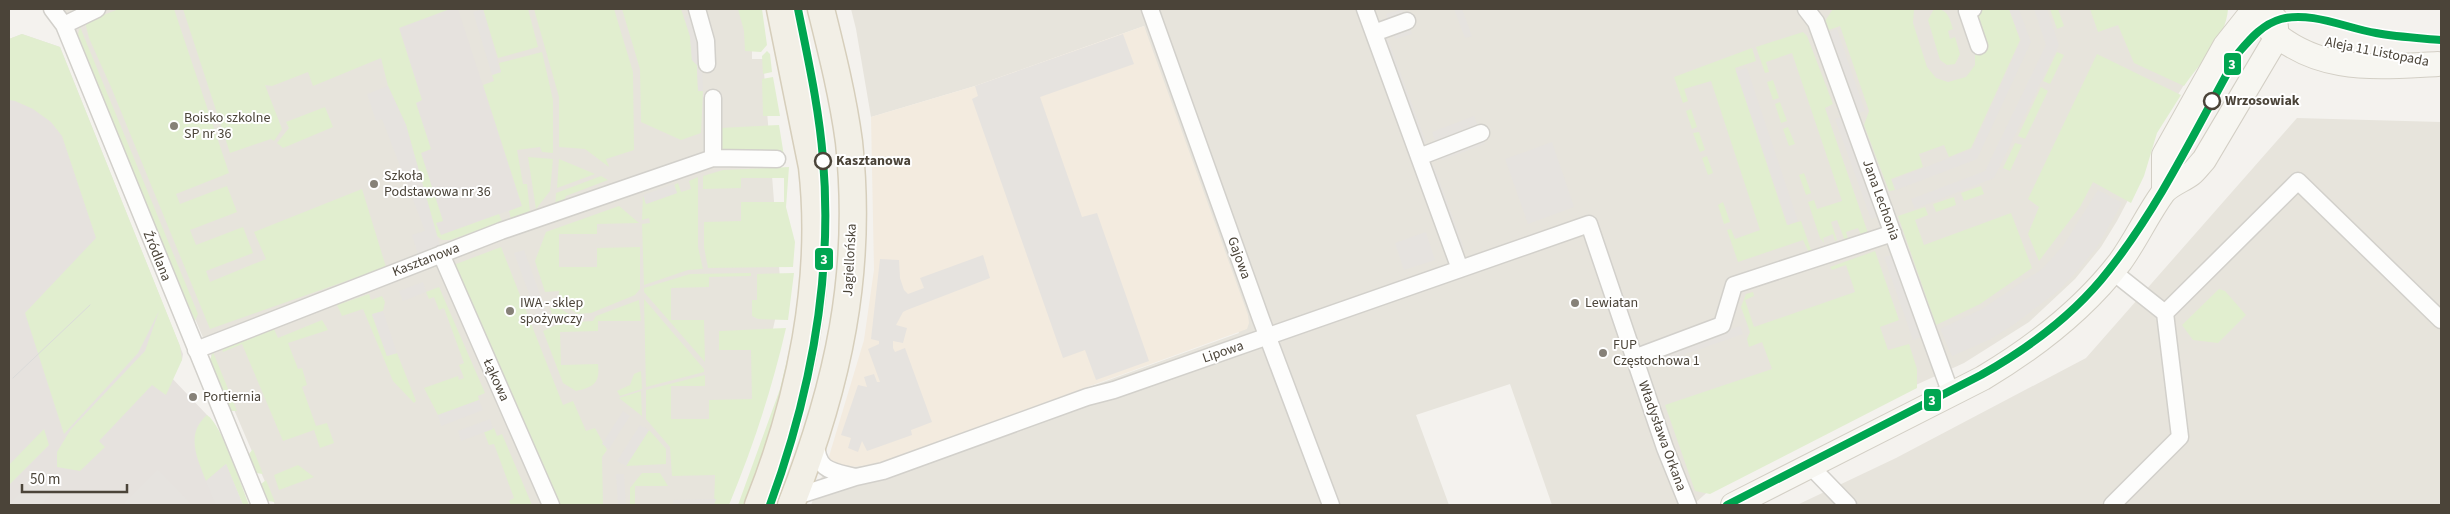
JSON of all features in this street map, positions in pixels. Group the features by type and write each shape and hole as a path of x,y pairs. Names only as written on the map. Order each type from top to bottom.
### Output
{"main road":[{"path":"758,505 780,444 797,380 807,324 813,266 814,194 812,167 780,9"},
{"name":"Jagiellońska","path":"792,501 829,397 847,306 852,238 848,142 840,89 821,9"}],"street":[{"name":"Źródlana","path":"52,9 64,25 260,505"},
{"path":"64,25 97,9"},
{"path":"697,9 706,41 707,64"},
{"name":"Gajowa","path":"1150,9 1331,505"},
{"path":"1365,9 1460,269"},
{"name":"Jana Lechonia","path":"1806,9 1816,22 1952,394"},
{"path":"1976,10 1967,10 1971,29 1979,46"},
{"path":"2164,192 2164,155 2225,46 2264,17"},
{"path":"1733,505 1815,469 2002,367 2034,346 2116,275 2164,192 2193,172 2204,160 2264,17"},
{"name":"Aleja 11 Listopada","path":"2264,17 2333,47 2440,64"},
{"path":"1374,33 1407,21"},
{"path":"712,98 713,158"},
{"path":"1419,157 1481,133"},
{"name":"Kasztanowa","path":"196,350 442,254 713,158 776,159"},
{"path":"2165,313 2298,181 2441,320"},
{"name":"Lipowa","path":"792,501 856,477 883,471 1087,397 1114,390 1589,224"},
{"name":"Władysława Orkana","path":"1589,224 1665,448 1688,505"},
{"path":"1634,358 1722,325 1734,285 1893,233"},
{"name":"Łąkowa","path":"442,254 551,505"},
{"path":"2112,505 2180,437 2165,313 2116,275"},
{"name":"Lipowa","path":"816,438 816,451 823,466 827,469 856,477"},
{"path":"1815,469 1848,505"}],"shaded area":[{"path":"62,9 744,9 752,33 752,59 763,59 781,292 750,435 726,505 275,505"},
{"path":"450,9 458,9 522,206 441,235 436,223 443,221 421,153 431,149 416,103 422,100 399,27"},
{"path":"483,9 501,72 492,75 473,12"},
{"path":"851,9 2222,9 2215,34 2149,142 2138,181 2117,221 2101,247 2075,279 2029,322 1964,363 1734,468 1693,505 1552,505 1510,384 1416,415 1449,505 811,505 827,463 849,467 873,465 1239,333 1144,26 975,86 871,117"},
{"path":"1403,9 1412,34 1395,39 1386,14"},
{"path":"1454,9 1462,9 1472,36 1465,38"},
{"path":"2009,9 2019,9 2031,42 1977,159 1896,190 1892,180 1972,149 2021,40"},
{"path":"2034,9 2047,9 2059,45 1994,178 1915,209 1911,199 1985,171 2046,45"},
{"path":"693,14 701,40 703,91 698,91 697,65 692,60 690,36 684,17"},
{"path":"1144,26 1248,315 1249,323 1247,329 873,465 849,467 827,463 864,340 874,270 871,117 975,86"},
{"path":"1837,29 1865,111 1856,114 1827,33"},
{"path":"22,34 60,47 183,354 182,360 169,375 207,415 243,505 9,505 9,39"},
{"path":"1123,34 1134,64 1040,97 1082,217 1097,213 1149,361 1096,380 1085,350 1063,358 972,99 978,96 975,86"},
{"path":"1386,34 1426,142 1419,145 1379,36"},
{"path":"1747,68 1798,221 1788,225 1736,71"},
{"path":"388,86 406,125 440,246 418,254 412,235 425,231 382,119 376,121 367,94"},
{"path":"1474,116 1485,144 1442,160 1432,132"},
{"path":"1843,116 1879,216 1871,219 1835,119"},
{"path":"2297,118 2441,122 2441,505 1797,505 1896,458 2086,358"},
{"path":"1552,142 1574,207 1528,224 1505,159"},
{"path":"1434,166 1464,248 1456,251 1426,169"},
{"path":"674,184 677,193 646,204 643,195"},
{"path":"2098,190 2122,203 2098,246 2078,270 2058,291 2016,323 1991,339 1952,356 1940,329 1982,309 2042,269 2063,246"},
{"path":"1426,232 1435,260 1404,270 1395,243"},
{"path":"524,250 550,322 541,326 514,253"},
{"path":"983,255 990,278 903,312 896,325 907,328 903,343 893,341 893,348 895,352 905,348 932,422 911,430 912,435 867,451 862,441 858,452 848,448 851,438 841,435 858,385 867,387 864,377 874,374 877,382 880,382 868,349 879,344 879,341 871,339 880,259 899,260 900,278 904,290 908,294 924,288 920,278"},
{"path":"1892,255 1921,337 1913,340 1884,257"},
{"path":"423,282 426,292 403,301 399,291"},
{"path":"383,311 397,353 387,356 372,314"},
{"path":"1740,326 1743,334 1651,366 1648,357"},
{"path":"479,400 483,410 441,426 438,415"},
{"path":"623,411 630,416 609,449 602,444"},
{"path":"490,419 493,429 461,441 458,431"},
{"path":"640,425 649,430 626,466 617,461"},
{"path":"226,464 243,505 216,505 206,481"},
{"path":"158,470 192,505 127,505 125,503"},
{"path":"616,474 624,474 626,505 618,505"},
{"path":"35,479 59,486 41,505 9,505"},
{"path":"716,499 714,505 673,505 673,500"}],"green space":[{"path":"119,9 174,9 229,173 176,194 180,204 227,186 237,212 190,230 196,245 243,227 253,253 206,271 210,282 266,259 254,232 362,189 386,267 210,329 111,87 89,38 85,22"},
{"path":"183,9 450,9 399,28 422,100 416,103 431,149 421,153 443,221 436,223 441,235 499,214 502,222 450,240 442,240 437,236 406,125 388,86 381,58 313,86 308,72 272,86 265,85 282,129 274,141 271,139 230,153"},
{"path":"483,9 528,9 538,47 498,58"},
{"path":"534,9 614,9 633,72 634,150 606,159 609,167 585,149 559,147 559,97"},
{"path":"622,9 681,9 690,36 692,60 697,65 698,90 703,91 701,133 681,140 641,122 640,69"},
{"path":"738,9 762,9 767,45 761,52 745,51 744,31"},
{"path":"1833,9 1914,9 1913,23 1927,67 1936,78 1948,82 1966,77 1975,65 1975,12 1981,9 2009,9 2020,40 1971,148 1949,157 1944,145 1919,154 1923,167 1891,179 1895,190 1889,191 1864,125 1869,111 1840,26 1826,31 1823,24"},
{"path":"1934,9 1945,12 1950,21 1953,29 1948,31 1950,39 1955,37 1960,54 1955,64 1947,65 1940,60 1928,20"},
{"path":"2050,9 2058,9 2064,26 2057,29"},
{"path":"2090,9 2228,9 2223,30 2184,86 2134,63 2118,25 2098,32"},
{"path":"80,27 198,314 195,321 79,46 78,34"},
{"path":"1803,32 1807,36 1833,104 1825,108 1868,233 1861,235 1858,228 1846,232 1848,239 1845,241 1837,220 1831,222 1837,240 1835,241 1833,234 1823,238 1824,243 1820,238 1808,202 1814,200 1817,209 1842,201 1792,53 1766,62 1769,72 1765,73 1756,47"},
{"path":"22,34 60,47 180,346 182,360 166,395 152,385 99,441 105,447 80,471 57,467 57,452 71,429 145,351 159,311 138,353 64,434 25,313 96,238 62,136 51,122 33,109 9,100 9,39"},
{"path":"1752,48 1756,61 1735,68 1787,225 1801,221 1811,250 1809,253 1803,240 1738,262 1727,230 1731,229 1735,239 1760,230 1711,81 1684,89 1688,101 1683,103 1674,77"},
{"path":"767,51 770,54 772,72 763,74 762,56"},
{"path":"542,52 553,100 553,153 542,152 540,147 517,150 523,184 527,184 530,212 511,219 509,211 522,206 483,85 494,81 492,75 501,72 499,63"},
{"path":"2057,52 2064,55 2050,84 2043,81"},
{"path":"2097,54 2181,95 2157,133 2144,176 2131,203 2093,182 2080,207 2039,261 2028,234 2039,207 2028,199"},
{"path":"773,77 780,116 763,116 762,79"},
{"path":"1773,80 1779,98 1773,100 1767,82"},
{"path":"2041,87 2048,91 2025,139 2018,136"},
{"path":"1780,102 1787,121 1781,123 1775,104"},
{"path":"325,107 333,127 283,148 277,143 289,128 286,122"},
{"path":"1691,109 1697,127 1692,129 1686,111"},
{"path":"779,125 784,156 722,154 720,128"},
{"path":"1788,127 1795,144 1789,146 1783,129"},
{"path":"1699,132 1705,150 1700,152 1693,133"},
{"path":"2015,143 2022,145 2010,171 2003,168"},
{"path":"1707,156 1713,173 1708,175 1702,158"},
{"path":"528,157 553,159 550,191 536,209"},
{"path":"559,159 595,174 557,188"},
{"path":"789,167 786,207 795,242 793,267 708,268 704,247 704,222 741,221 741,202 784,202 784,178 741,178 741,188 703,189 703,176 723,170"},
{"path":"1804,173 1811,193 1806,195 1799,175"},
{"path":"601,176 608,180 566,196 562,206 555,210 556,193"},
{"path":"698,177 698,247 703,269 688,270 644,285 642,224 650,223 649,218 642,220 643,195 646,204 677,193 674,185 678,183 681,192 691,189 689,181"},
{"path":"1981,186 1984,194 1964,201 1961,193"},
{"path":"1954,197 1956,205 1936,212 1933,204"},
{"path":"1723,202 1730,222 1724,224 1718,205"},
{"path":"619,206 639,223 597,224 597,234 559,234 559,267 597,267 597,248 640,247 640,289 635,295 591,313 577,314 558,300 559,291 545,292 535,261 546,232"},
{"path":"1925,207 1928,215 1915,220 1924,245 2011,213 2032,268 1980,304 1936,325 1898,216"},
{"path":"501,247 563,405 573,401 586,431 595,428 607,450 602,457 603,505 555,505 451,266"},
{"path":"1875,251 1899,320 1880,327 1888,350 1909,344 1917,369 1917,388 1710,494 1695,491 1665,405 1772,369 1762,342 1749,347 1747,339 1750,332 1741,307 1746,294 1753,292 1754,296 1745,300 1754,327 1855,292 1846,265 1832,270 1830,267"},
{"path":"751,273 751,276 709,277 709,287 671,288 671,320 704,320 705,362 644,292 644,288 690,274"},
{"path":"794,273 788,320 758,319 752,316 752,300 757,300 757,274"},
{"path":"439,287 485,393 478,396 479,400 438,415 424,388 458,376 459,380 464,378 459,365 464,363 444,308 439,310 434,297 429,299 426,292"},
{"path":"2219,289 2225,291 2246,315 2218,343 2193,340 2182,325"},
{"path":"369,294 371,300 382,296 385,302 383,311 372,315 387,356 397,353 416,401 414,403 393,381 363,309 342,316 337,305"},
{"path":"644,299 704,369 704,372 646,387"},
{"path":"639,300 641,321 598,321 598,331 560,332 561,365 598,364 597,380 591,386 576,391 563,383 543,331 561,323 593,321 596,316"},
{"path":"558,307 572,316 553,318 550,308"},
{"path":"322,320 328,330 288,343 298,369 302,368 307,385 302,387 316,426 327,423 334,443 320,448 314,430 283,441 242,344 223,352 221,347 273,327 278,338"},
{"path":"786,328 761,418 729,505 714,505 715,475 672,476 670,447 646,419 646,390 705,375 705,386 671,386 671,419 709,419 709,400 752,399 751,350 719,350 719,331"},
{"path":"794,330 796,346 749,505 738,505 780,389"},
{"path":"213,352 237,411 231,411 210,360"},
{"path":"641,371 642,389 620,396 617,391 630,385 634,374"},
{"path":"641,391 642,416 619,398"},
{"path":"207,415 213,421 225,443 249,505 243,505 226,464 206,481 199,464 195,438 200,422"},
{"path":"494,428 497,436 502,434 532,505 511,505 509,501 514,498 494,444 489,445 484,432"},
{"path":"44,429 49,445 9,485 9,465"},
{"path":"649,430 666,449 666,464 626,466"},
{"path":"253,449 263,474 256,473 249,454"},
{"path":"298,465 314,477 279,490 274,475"},
{"path":"642,473 660,473 668,486 635,486 635,505 630,505 630,488"},
{"path":"266,480 275,502 268,501 261,484"}],"tram line":[{"path":"13,378 90,305"}],"transit line":[{"name":"3","path":"770,505 797,420 807,378 816,335 825,248 823,159 819,121 798,9"},
{"name":"3","path":"1727,505 1981,375 2034,342 2066,315 2096,286 2128,245 2178,164 2239,52 2269,24 2281,19 2304,17 2365,31 2441,40"}],"place":[{"name":"Wrzosowiak","path":"2212,101"},
{"name":"Boisko szkolne SP nr 36","path":"174,126"},
{"name":"Kasztanowa","path":"823,161"},
{"name":"Szkoła Podstawowa nr 36","path":"374,184"},
{"name":"Lewiatan","path":"1575,303"},
{"name":"IWA - sklep spożywczy","path":"510,311"},
{"name":"FUP Częstochowa 1","path":"1603,353"},
{"name":"Portiernia","path":"193,397"}]}
